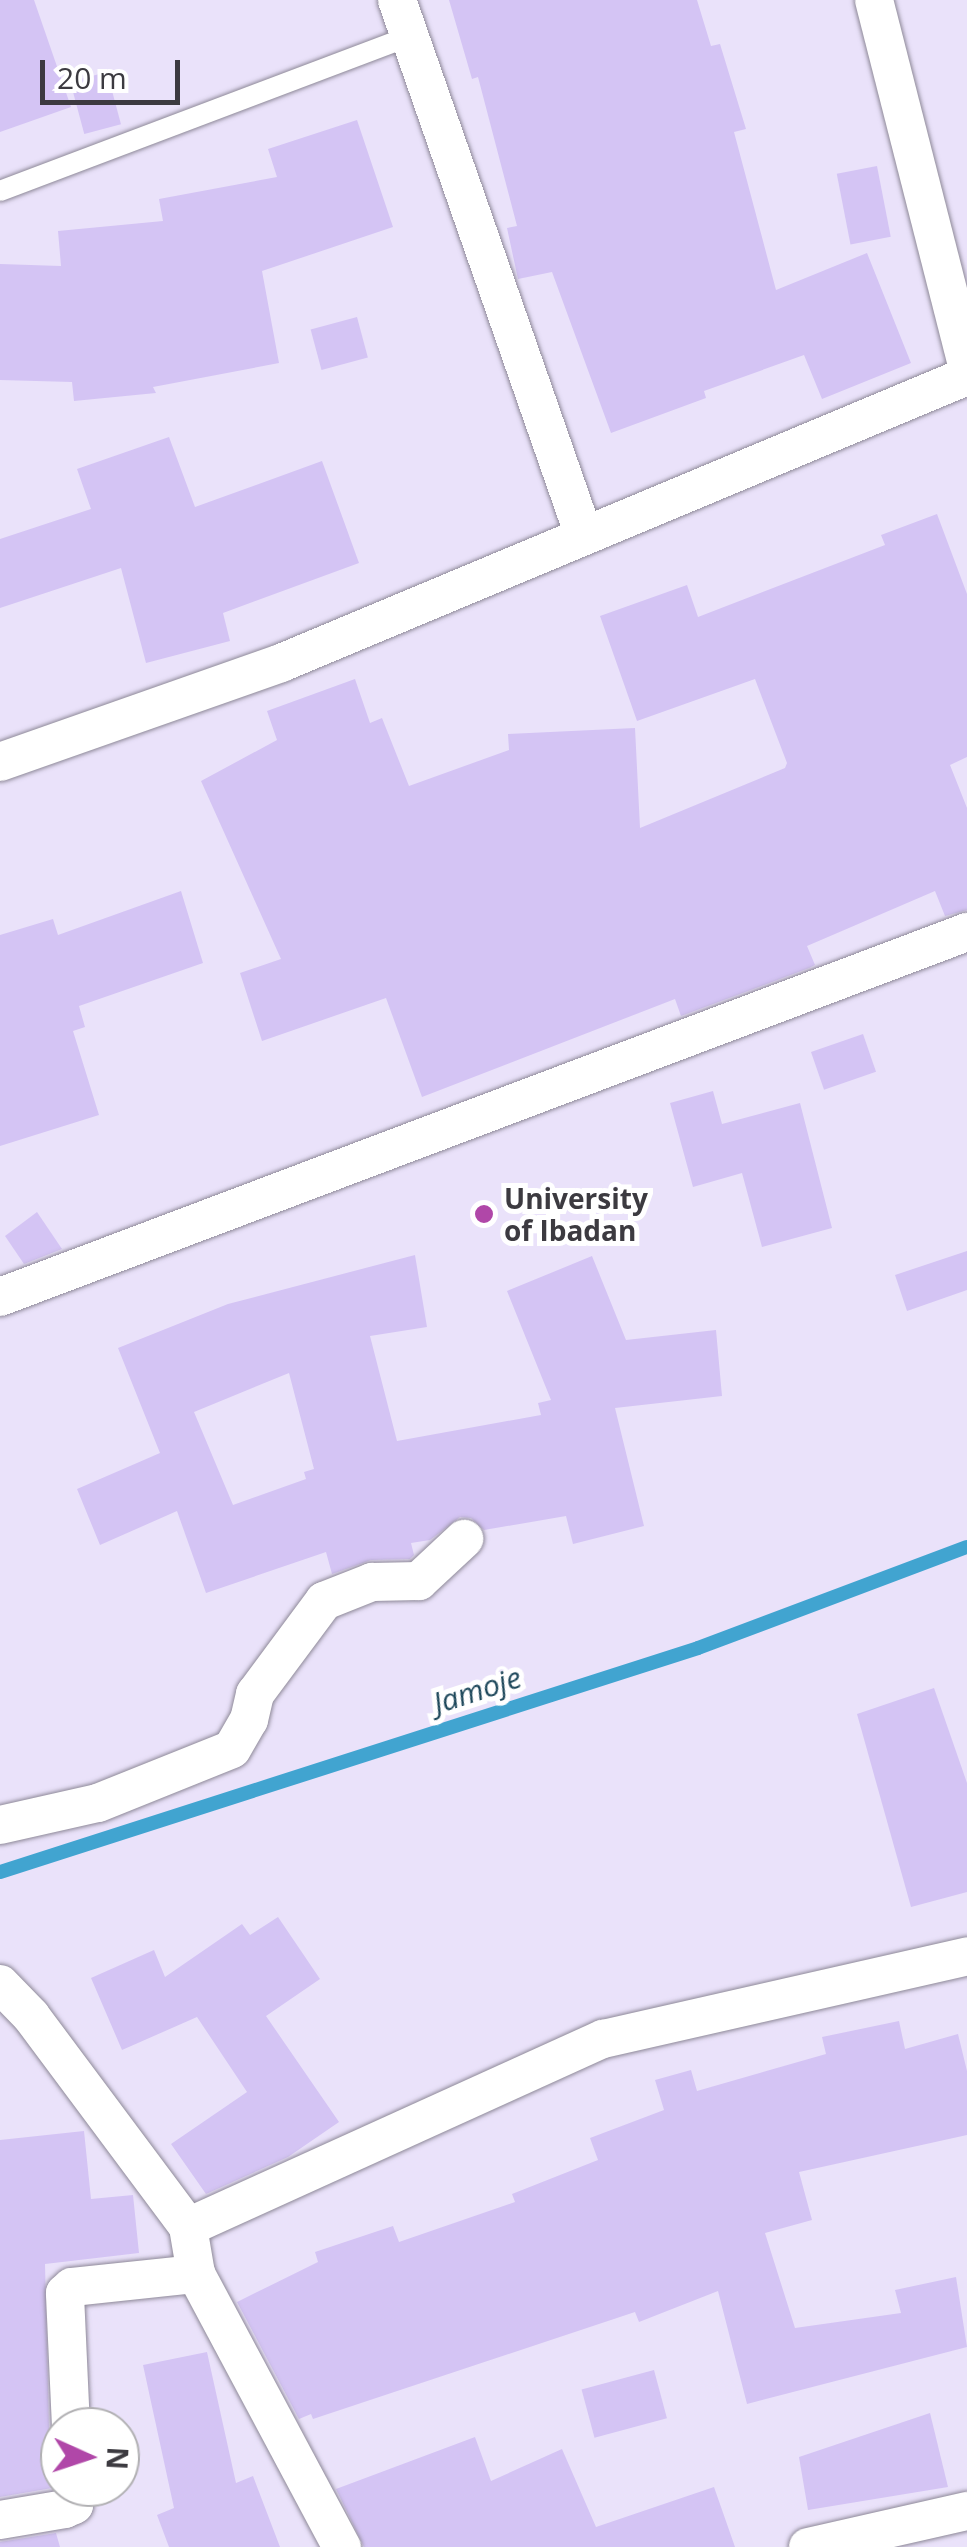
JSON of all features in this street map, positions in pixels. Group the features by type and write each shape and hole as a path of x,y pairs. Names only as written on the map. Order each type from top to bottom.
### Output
{"street":[{"path":"397,0 583,533"},
{"path":"874,0 967,366"},
{"path":"0,762 281,663 583,533 967,376"},
{"path":"0,1297 967,932"},
{"path":"0,1825 98,1803 232,1749 250,1720 255,1694 324,1601 372,1582 419,1581 464,1539"},
{"path":"188,2227 603,2039 967,1956"},
{"path":"0,1984 31,2016 188,2227 196,2274 342,2547"},
{"path":"70,2407 65,2293 72,2288 196,2274"},
{"path":"0,2520 70,2507"},
{"path":"808,2547 967,2511"}],"lane":[{"path":"0,192 410,36"}],"shaded area":[{"name":"University of Ibadan","path":"0,0 967,0 967,2547 0,2547"}],"building":[{"path":"0,0 34,0 71,107 0,132"},
{"path":"449,0 697,0 711,46 720,44 746,129 734,132 776,290 867,253 911,363 822,399 804,355 704,391 706,398 611,433 552,272 518,279 507,228 517,226 478,77 472,79"},
{"path":"107,72 121,124 84,134 70,82"},
{"path":"357,120 393,227 262,271 279,363 153,387 156,393 74,401 72,382 0,380 0,264 61,266 58,231 163,221 159,199 277,177 268,149"},
{"path":"877,166 891,237 850,245 837,174"},
{"path":"357,317 368,358 322,370 311,329"},
{"path":"169,437 195,507 322,461 359,563 223,613 230,641 146,663 121,568 0,608 0,539 91,509 77,469"},
{"path":"937,514 967,594 967,757 950,765 967,808 967,910 945,916 935,891 807,946 815,965 809,968 681,1016 675,999 422,1097 386,998 262,1041 240,973 281,959 201,781 277,740 267,711 355,679 370,723 382,718 409,786 509,750 508,734 635,728 640,828 785,768 787,763 755,679 637,721 600,616 687,585 698,617 885,545 881,535"},
{"path":"181,891 203,963 79,1006 85,1027 73,1031 99,1115 0,1146 0,935 53,919 58,935"},
{"path":"863,1034 876,1072 824,1090 811,1052"},
{"path":"713,1091 722,1124 800,1103 832,1228 762,1247 742,1173 693,1187 670,1103"},
{"path":"37,1212 62,1249 24,1264 5,1236"},
{"path":"967,1251 967,1290 907,1311 895,1275"},
{"path":"415,1255 427,1327 370,1336 397,1441 541,1415 538,1403 551,1400 507,1291 592,1256 626,1340 716,1330 722,1396 615,1408 644,1526 573,1544 566,1516 484,1530 471,1518 460,1517 430,1540 411,1543 414,1555 410,1559 371,1560 332,1574 326,1552 206,1593 177,1511 100,1545 77,1489 160,1453 118,1348 228,1304","holes":["289,1373 314,1469 304,1472 306,1479 233,1505 194,1412"]},
{"path":"934,1688 967,1783 967,1892 911,1907 857,1714"},
{"path":"278,1917 320,1979 266,2016 339,2122 288,2157 206,2194 171,2144 247,2092 197,2017 122,2050 91,1978 154,1950 165,1977 242,1924 250,1935"},
{"path":"899,2021 905,2049 958,2034 967,2071 967,2135 799,2172 812,2220 765,2233 795,2328 901,2313 895,2290 956,2277 967,2347 747,2404 718,2291 639,2322 635,2312 313,2419 311,2414 299,2419 237,2302 318,2262 315,2252 393,2226 399,2242 515,2202 512,2194 598,2160 590,2138 664,2110 655,2080 691,2070 697,2091 826,2054 822,2037"},
{"path":"84,2131 91,2199 133,2195 139,2253 45,2264 48,2407 40,2407 40,2490 0,2497 0,2140"},
{"path":"207,2352 236,2483 253,2476 280,2547 169,2547 157,2515 174,2508 143,2365"},
{"path":"654,2370 667,2418 594,2438 582,2389"},
{"path":"930,2413 948,2487 808,2510 799,2457"},
{"path":"475,2437 491,2481 562,2449 596,2527 714,2487 735,2547 364,2547 336,2489"},
{"path":"56,2533 60,2547 0,2547 0,2542"}],"waterway":[{"name":"Jamoje","path":"0,1872 698,1648 967,1547"}],"place":[{"name":"University of Ibadan","path":"484,1214"}]}
